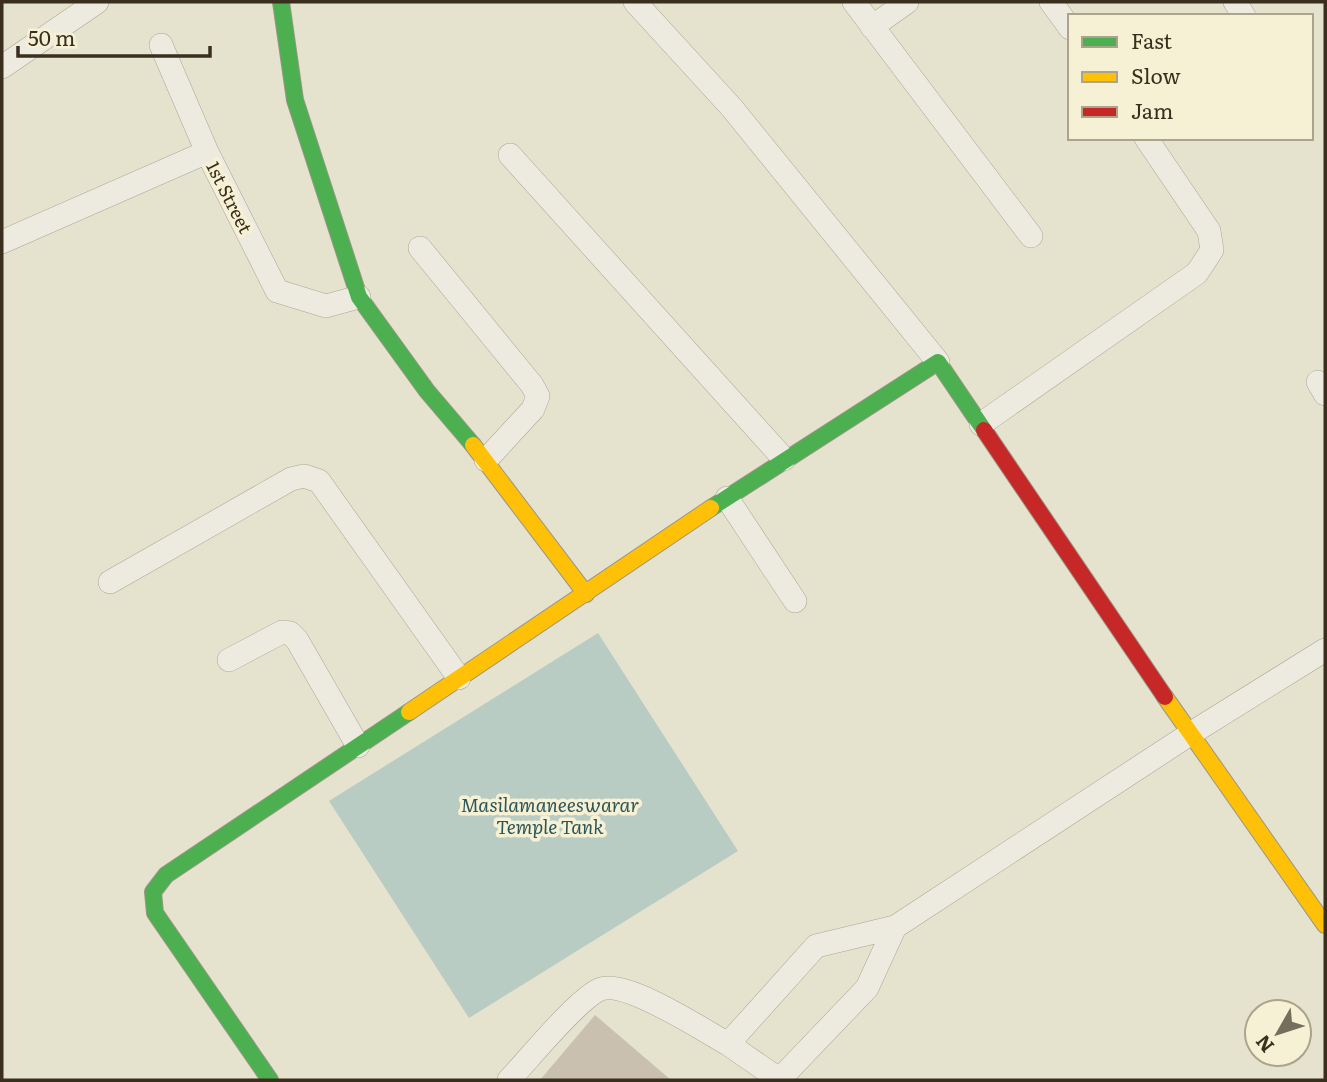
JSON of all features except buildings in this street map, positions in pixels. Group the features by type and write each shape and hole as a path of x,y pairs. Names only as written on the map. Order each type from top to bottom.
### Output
{"street":[{"path":"2,67 97,2"},
{"path":"281,2 295,100 359,298 426,391 486,460 586,594"},
{"path":"635,2 732,108 938,362 1190,733 1325,925"},
{"path":"854,2 1031,236"},
{"path":"872,27 907,2"},
{"path":"1051,2 1068,25"},
{"path":"161,45 207,152"},
{"path":"981,424 1198,273 1212,250 1209,231 1147,140"},
{"name":"1st Street","path":"2,242 207,152 277,291 326,306 359,298"},
{"path":"510,155 784,459"},
{"path":"420,248 532,385 538,396 533,409 486,460"},
{"path":"270,1080 155,913 150,897 153,887 166,875 784,459 938,362"},
{"path":"110,582 291,479 304,475 319,481 459,678"},
{"path":"727,498 794,601"},
{"path":"229,660 282,632 290,633 358,746"},
{"path":"728,1044 816,946 895,927 1190,733 1325,650"},
{"path":"509,1080 583,1001 601,989 624,989 728,1044 779,1080 867,988 895,927"}],"water":[{"name":"Masilamaneeswarar Temple Tank","path":"598,633 738,851 469,1018 329,801"}],"traffic: fast":[{"path":"281,2 295,100 359,297 427,391 473,445"},
{"path":"711,508 938,362 984,430"},
{"path":"270,1080 155,913 153,892 166,875 409,712"}],"traffic: slow":[{"path":"473,445 586,594"},
{"path":"409,712 711,508"},
{"path":"1165,697 1325,925"}],"traffic: jam":[{"path":"984,430 1165,697"}]}
